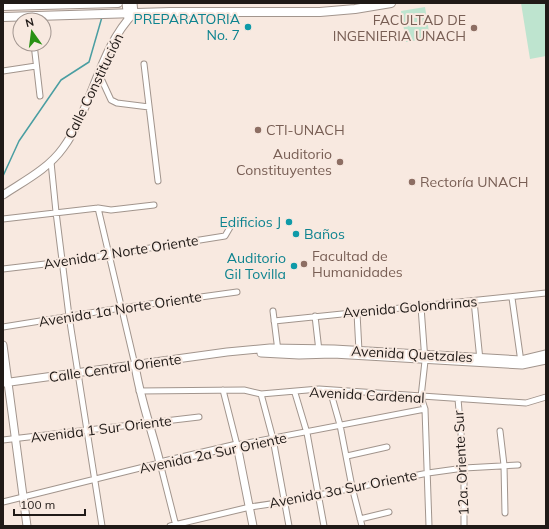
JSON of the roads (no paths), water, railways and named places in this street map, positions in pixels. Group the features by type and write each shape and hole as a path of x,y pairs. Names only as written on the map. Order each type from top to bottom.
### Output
{"main road":[{"path":"3,6 118,3"},
{"path":"126,3 127,15"},
{"path":"127,15 133,3"},
{"path":"52,17 98,14 127,15 320,12 355,9 391,3"},
{"name":"Calle Constitución","path":"3,195 52,162 72,134 127,15"},
{"path":"3,345 6,383 17,439 23,497 28,526"},
{"name":"Avenida Quetzales","path":"278,351 299,355 319,352 359,351 425,358"},
{"name":"Calle Central Oriente","path":"6,383 227,352 278,351"},
{"name":"Avenida Quetzales","path":"319,352 521,363 546,360"},
{"name":"Avenida Quetzales","path":"521,363 546,354"},
{"path":"135,365 139,390 160,463"},
{"path":"237,445 253,526"},
{"name":"Avenida 2a Sur Oriente","path":"160,463 237,445"}],"street":[{"path":"30,5 31,12"},
{"path":"35,52 40,96"},
{"path":"144,64 158,181"},
{"path":"3,71 36,66"},
{"path":"99,74 111,100 117,103 149,107"},
{"path":"52,162 56,212 69,316 102,526"},
{"path":"3,219 98,208 111,210 154,205"},
{"path":"98,208 135,365"},
{"name":"Avenida 2 Norte Oriente","path":"3,269 62,262 225,236 232,224"},
{"name":"Avenida 1a Norte Oriente","path":"3,328 121,308 237,292"},
{"name":"Avenida Golondrinas","path":"274,321 512,298 546,293"},
{"path":"512,298 521,363"},
{"path":"474,301 480,360"},
{"path":"421,306 425,358 421,397 425,409 430,526"},
{"path":"273,311 278,351"},
{"path":"356,313 359,351"},
{"path":"315,316 319,352"},
{"name":"Avenida Cardenal","path":"139,390 244,390 261,394 330,390 526,403 546,397"},
{"path":"223,390 237,445"},
{"path":"330,390 340,425 352,487 362,526"},
{"path":"296,393 307,433 324,526"},
{"path":"261,394 273,439 289,526"},
{"name":"12a. Oriente Sur","path":"458,399 464,468 464,526"},
{"name":"Avenida 2a Sur Oriente","path":"237,445 307,433 340,425 425,409"},
{"name":"Avenida 1 Sur Oriente","path":"3,440 150,424 199,417"},
{"path":"500,430 504,465 505,513"},
{"path":"347,456 387,447"},
{"path":"160,463 174,526"},
{"name":"Avenida 2a Sur Oriente","path":"3,502 160,463"},
{"name":"Avenida 3a Sur Oriente","path":"174,526 250,507 284,502 352,487 428,473 464,468 518,465"},
{"path":"360,519 388,512"}],"waterway":[{"path":"3,176 19,141 61,80 89,62 102,17"}],"place":[{"name":"PREPARATORIA No. 7","path":"248,27"},
{"name":"FACULTAD DE INGENIERIA UNACH","path":"474,28"},
{"name":"CTI-UNACH","path":"258,130"},
{"name":"Auditorio Constituyentes","path":"340,162"},
{"name":"Rectoría UNACH","path":"412,182"},
{"name":"Edificios J","path":"289,222"},
{"name":"Baños","path":"296,234"},
{"name":"Facultad de Humanidades","path":"304,264"},
{"name":"Auditorio Gil Tovilla","path":"294,266"}]}
